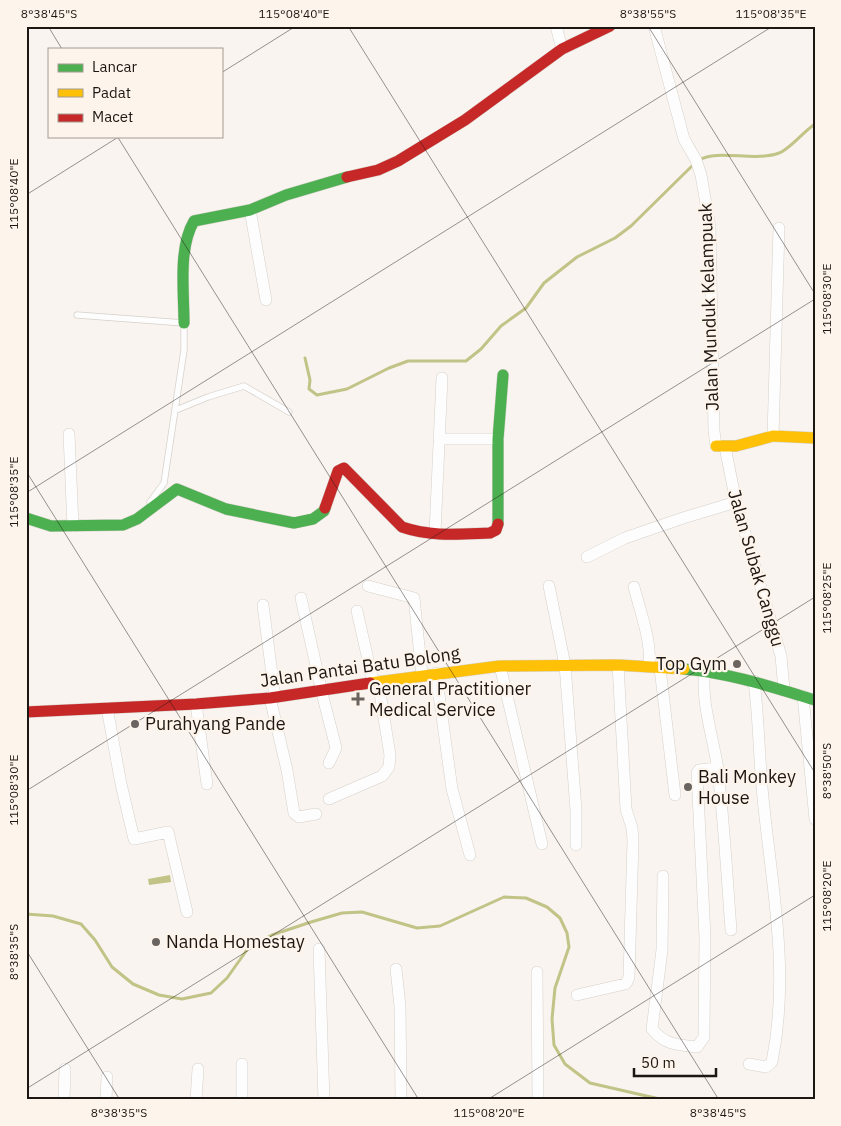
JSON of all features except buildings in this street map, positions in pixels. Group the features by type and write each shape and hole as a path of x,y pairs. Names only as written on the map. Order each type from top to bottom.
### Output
{"street":[{"path":"556,26 562,49"},
{"path":"184,323 184,255 190,224 194,221 250,210 286,195 328,182 378,170 398,161 465,120 562,49 610,26"},
{"name":"Jalan Munduk Kelampuak","path":"654,26 684,139 696,160 701,175 709,219 714,432 721,447"},
{"path":"250,210 266,300"},
{"path":"773,436 779,228"},
{"path":"26,518 51,526 123,526 137,519 177,488 226,509 294,523 312,519 324,511 338,471 344,468 402,527 410,531 490,533 496,530 498,524 498,439 503,375"},
{"path":"435,533 442,378"},
{"path":"69,434 73,526"},
{"path":"721,447 736,446 773,436 815,438"},
{"path":"439,439 498,439"},
{"name":"Jalan Subak Canggu","path":"721,447 775,632 781,656 784,690"},
{"path":"587,557 625,538 736,502"},
{"path":"368,586 414,598 422,675"},
{"path":"549,586 565,665 576,810 576,845"},
{"path":"634,587 650,660 655,667 675,795"},
{"path":"301,598 321,691 336,748 329,764"},
{"path":"264,605 273,698 294,813 299,817 316,814"},
{"path":"329,799 382,776 389,768 390,755 375,682 357,612"},
{"name":"Jalan Pantai Batu Bolong","path":"26,712 196,704 273,698 436,673 500,666 565,665 618,665 705,671 754,681 815,700"},
{"path":"578,995 625,984 629,977 633,840 632,828 626,809 618,665"},
{"path":"500,666 542,844"},
{"path":"705,671 703,678 717,768 731,930"},
{"path":"436,673 452,789 470,855"},
{"path":"749,1064 766,1067 772,1062 781,984 777,914 763,799 754,681"},
{"path":"803,696 815,820"},
{"path":"196,704 208,784"},
{"path":"107,708 119,775 134,839 168,832 187,912"},
{"path":"663,876 662,950 652,1029 671,1044 697,1047 704,1037 705,938 697,773 702,769 717,768"},
{"path":"319,949 324,1100"},
{"path":"396,969 400,1006 401,1100"},
{"path":"536,972 538,1100"},
{"path":"242,1064 242,1100"},
{"path":"64,1100 65,1069"},
{"path":"196,1100 198,1069"},
{"path":"106,1100 107,1077"}],"lane":[{"path":"77,315 184,323 184,350 164,483 137,519"},
{"path":"176,410 208,397 244,386 289,412"}],"shaded area":[{"path":"170,875 171,882 149,885 148,879"}],"waterway":[{"path":"699,160 726,155 759,156 779,153 815,124"},
{"path":"305,358 310,380 309,389 317,395 347,389 389,368 408,361 466,361 481,349 501,326 526,308 544,283 577,257 615,238 631,226 694,164"},
{"path":"26,914 53,916 81,924 95,940 112,967 133,984 159,995 182,999 211,993 227,978 249,947 272,935 311,922 342,913 362,912 417,928 440,926 504,897 526,898 547,907 560,918 567,933 569,947 555,988 552,1019 554,1045 565,1064 590,1083 664,1100"}],"traffic: fast":[{"path":"184,323 184,257 189,232 194,221 250,210 286,195 347,177"},
{"path":"498,524 498,439 503,375"},
{"path":"26,518 51,526 123,525 137,519 177,489 226,509 294,523 313,519 324,511 325,508"},
{"path":"684,669 734,677 815,700"}],"traffic: slow":[{"path":"716,446 736,446 773,436 815,438"},
{"path":"370,683 500,666 618,665 684,669"}],"traffic: jam":[{"path":"347,177 378,170 398,161 465,120 562,49 610,26"},
{"path":"325,508 338,471 344,468 402,527 435,534 468,534 490,533 496,530 498,524"},
{"path":"26,712 196,704 270,698 370,683"}],"place":[{"name":"Top Gym","path":"737,664"},
{"name":"General Practitioner Medical Service","path":"358,699"},
{"name":"Purahyang Pande","path":"135,724"},
{"name":"Bali Monkey House","path":"688,787"},
{"name":"Nanda Homestay","path":"156,942"}]}
